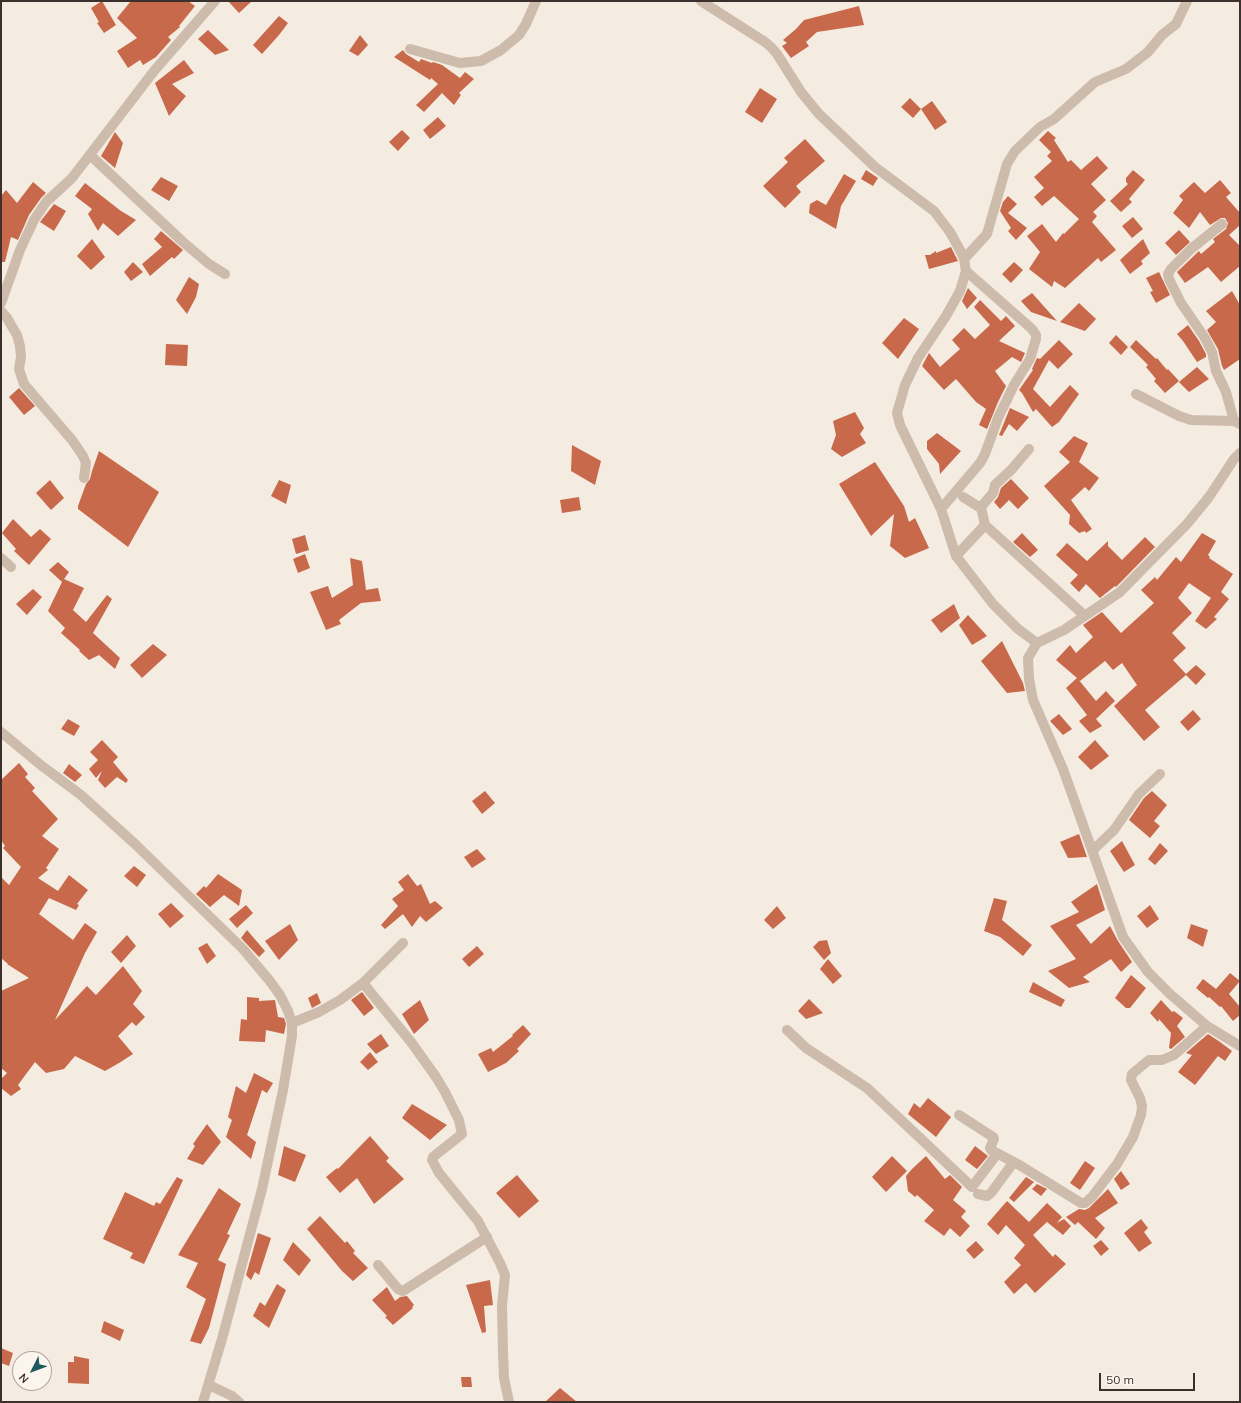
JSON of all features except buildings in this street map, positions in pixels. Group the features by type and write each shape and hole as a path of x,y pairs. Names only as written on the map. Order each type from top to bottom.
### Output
{"street":[{"path":"1,303 20,250 34,220 46,202 72,178 154,71 215,1"},
{"path":"410,49 460,63 473,63 481,61 501,50 519,35 526,24 536,1"},
{"path":"701,1 765,42 777,54 801,92 819,114 875,167 928,205 950,232 964,259 966,271 960,291 954,303 918,358 900,397 897,413 900,425 941,510 956,556 992,604 1018,629 1037,643"},
{"path":"964,259 987,234 1007,164 1015,151 1040,127 1054,119 1094,82 1126,69 1148,52 1162,35 1176,24 1187,1"},
{"path":"90,155 188,246 209,264 225,274"},
{"path":"1136,394 1179,416 1191,420 1237,422 1226,392 1216,371 1212,352 1205,338 1180,303 1168,274 1191,249 1222,224"},
{"path":"941,510 980,463 985,454 998,418 1014,385 1030,359 1036,339 1035,331 966,271"},
{"path":"1,311 17,335 21,357 19,369 24,384 84,456 86,463 84,478"},
{"path":"981,507 993,493 995,485 1012,469 1029,449"},
{"path":"1238,459 1187,524 1120,592 1064,630 1037,643 1028,658 1029,679 1033,700 1063,769 1123,938 1148,972 1170,994 1207,1026 1240,1046"},
{"path":"964,498 981,507"},
{"path":"981,507 985,525 1084,615"},
{"path":"956,556 985,525"},
{"path":"1,558 12,567"},
{"path":"1,732 107,817 243,949 280,995 292,1023 292,1036 283,1090 262,1188 209,1386 203,1402"},
{"path":"1092,851 1114,830 1139,794 1160,774"},
{"path":"292,1023 319,1012 340,1000 363,983 403,943"},
{"path":"363,983 411,1042 436,1077 459,1120 462,1134 433,1157 432,1160 439,1173 478,1221 500,1263 505,1278 502,1305 504,1378 510,1402"},
{"path":"959,1115 993,1137 994,1139 990,1148 997,1154 1081,1203 1088,1201 1117,1164 1133,1137 1141,1115 1142,1106 1140,1098 1131,1080 1132,1074 1148,1061 1170,1058 1207,1026"},
{"path":"787,1030 806,1048 867,1088 972,1187 997,1154"},
{"path":"978,1194 987,1196 991,1193 1013,1163"},
{"path":"378,1265 398,1288 403,1291 487,1237"},
{"path":"209,1386 232,1396 239,1402"}]}
